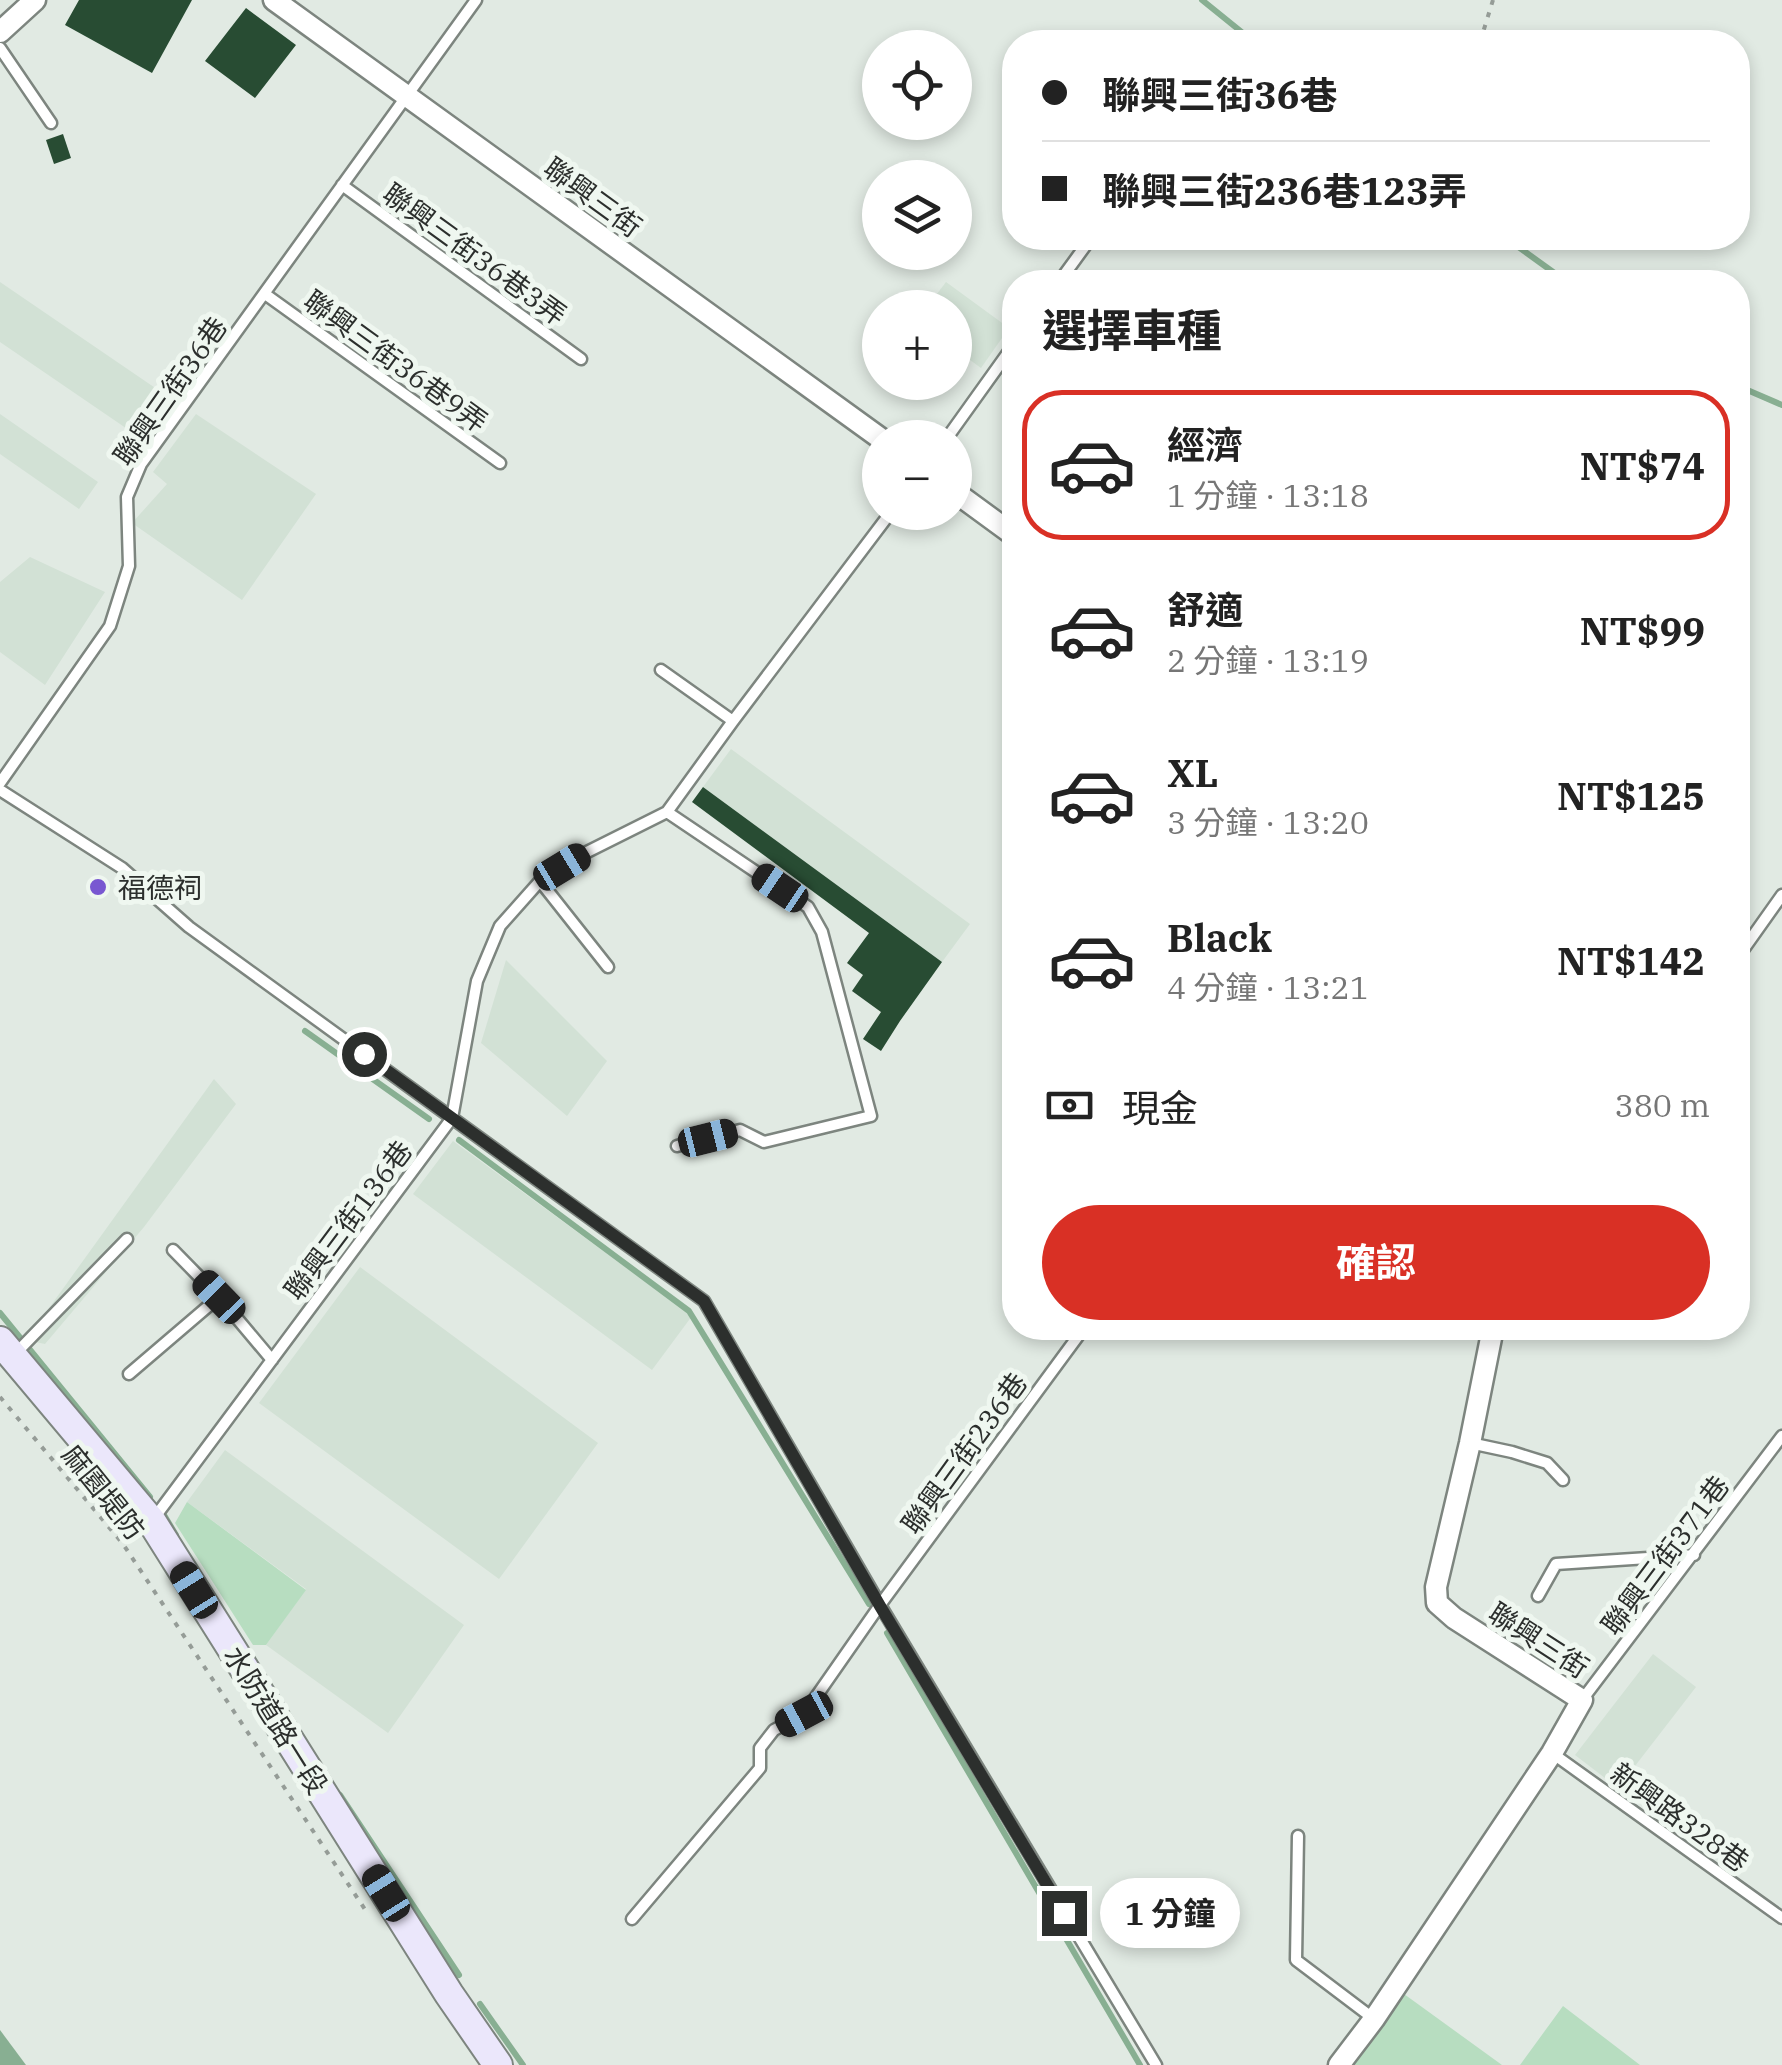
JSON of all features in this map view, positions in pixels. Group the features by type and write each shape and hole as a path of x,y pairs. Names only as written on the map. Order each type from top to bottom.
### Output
{"street":[{"path":"0,32 35,0"},
{"name":"聯興三街","path":"274,0 862,425"},
{"path":"972,504 1002,526"},
{"name":"聯興三街","path":"1339,2065 1552,1753 1582,1700 1454,1618 1437,1602 1436,1587 1491,1340"},
{"name":"水防道路一段","path":"15,1346 152,1522 449,1994 498,2065"}],"lane":[{"name":"聯興三街36巷","path":"452,1118 188,927 122,868 0,786 110,626 129,566 127,497 141,464 476,0"},
{"path":"0,48 51,122"},
{"name":"聯興三街36巷3弄","path":"342,185 581,359"},
{"name":"聯興三街36巷9弄","path":"265,294 500,463"},
{"path":"960,420 1002,361"},
{"name":"聯興三街136巷","path":"152,1522 452,1118 477,981 500,926 540,881 585,853 667,812 877,530"},
{"path":"661,670 733,721"},
{"path":"667,812 808,906 822,932 871,1116 764,1142 740,1130 677,1146"},
{"path":"540,881 608,967"},
{"path":"1750,940 1782,895"},
{"path":"452,1118 704,1301 880,1606 1156,2065"},
{"path":"15,1346 127,1239"},
{"path":"173,1250 272,1360"},
{"path":"129,1374 219,1297"},
{"name":"聯興三街236巷","path":"632,1919 760,1768 760,1748 774,1730 804,1714 1075,1340"},
{"name":"聯興三街371巷","path":"1582,1700 1782,1436"},
{"path":"1470,1443 1548,1463 1563,1480"},
{"path":"1538,1596 1556,1564 1694,1554"},
{"name":"新興路328巷","path":"1552,1753 1782,1918"},
{"path":"1298,1836 1296,1960 1374,2018"}],"path":[{"path":"1483,30 1492,0"},
{"name":"麻園堤防","path":"0,1398 124,1544 376,1925"}],"shaded area":[{"path":"0,282 167,396 139,437 0,342"},
{"path":"946,282 957,290 940,290"},
{"path":"972,301 1002,323 1002,338 981,368 972,361"},
{"path":"0,414 98,482 79,509 0,454"},
{"path":"196,414 316,494 242,600 132,523 167,484 153,472"},
{"path":"30,557 105,592 45,685 0,652 0,582"},
{"path":"731,749 970,924 942,962 703,787"},
{"path":"506,960 607,1061 567,1116 481,1043"},
{"path":"214,1079 236,1104 144,1227 45,1344 26,1340"},
{"path":"453,1141 692,1316 652,1370 413,1194"},
{"path":"360,1267 598,1443 499,1579 259,1403"},
{"path":"225,1450 464,1625 388,1733 266,1645 306,1589 187,1502"},
{"path":"187,1502 306,1590 266,1645 253,1645 175,1523"},
{"path":"1653,1654 1696,1687 1618,1788 1575,1755"},
{"path":"1404,1994 1502,2065 1354,2065"},
{"path":"1563,2006 1640,2065 1520,2065"},
{"path":"0,2030 26,2065 0,2065"}],"building":[{"path":"79,0 192,0 152,73 65,25"},
{"path":"246,8 296,45 255,98 205,61"},
{"path":"63,134 71,158 54,164 46,140"},
{"path":"703,787 942,962 881,1051 863,1039 881,1012 852,991 863,975 847,963 869,933 692,802"}],"waterway":[{"path":"1202,0 1239,30"},
{"path":"1523,250 1550,270"},
{"path":"1750,391 1782,405"},
{"path":"305,1031 429,1119"},
{"path":"459,1140 689,1311 869,1604"},
{"path":"0,1313 150,1497"},
{"path":"161,1510 176,1535"},
{"path":"887,1633 1140,2065"},
{"path":"340,1795 459,1975"},
{"path":"480,2004 523,2065"}],"place":[{"name":"福德祠","path":"98,887"}],"route":[{"path":"364,1054 704,1301 1064,1913"}]}
